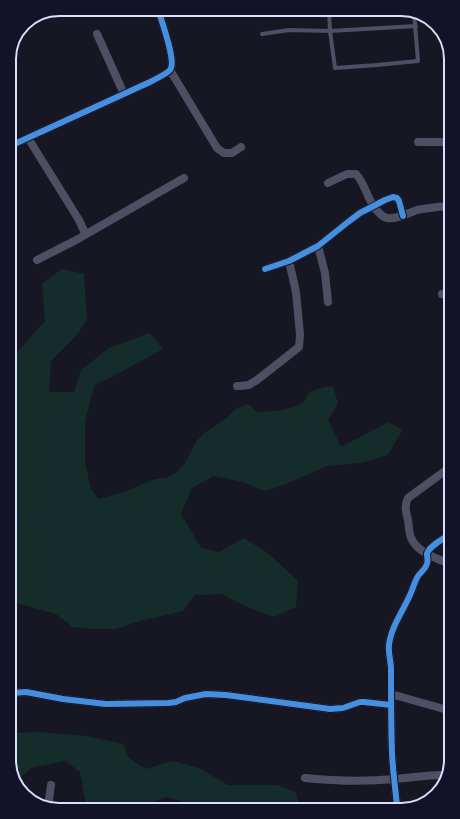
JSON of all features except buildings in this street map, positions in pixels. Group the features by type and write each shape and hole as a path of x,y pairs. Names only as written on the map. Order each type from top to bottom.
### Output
{"street":[{"path":"16,143 150,82 170,70 173,64 160,16"},
{"path":"97,34 124,94"},
{"path":"170,70 218,148 224,153 232,153 241,147"},
{"path":"28,138 79,220 85,233 84,236"},
{"path":"418,142 444,142"},
{"path":"328,183 347,174 356,174 373,206 380,214 390,219 422,209 444,206"},
{"path":"37,260 84,236 184,178"},
{"path":"265,268 289,261 318,246 360,213 385,200 393,197 397,198 403,216"},
{"path":"318,246 325,273 328,302"},
{"path":"237,386 246,386 254,382 299,347 300,335 296,292 289,261"},
{"path":"444,472 408,498 406,503 412,540 427,554 444,561"},
{"path":"396,803 392,755 391,666 389,645 393,629 411,593 415,581 427,565 427,554 429,550 432,546 444,538"},
{"path":"16,692 26,692 63,699 106,704 168,703 206,694 226,695 330,709 343,708 360,702 391,705"},
{"path":"391,694 444,709"},
{"path":"305,778 366,781 442,774"},
{"path":"49,802 51,785"}],"lane":[{"path":"329,16 335,68 418,60 415,18"},
{"path":"262,34 289,30 330,31 416,26"}],"green space":[{"path":"62,269 84,274 87,320 76,336 51,361 49,392 74,392 81,370 109,348 150,333 163,349 95,385 85,424 85,463 91,489 98,499 121,493 155,479 166,478 176,473 185,463 196,442 204,433 224,420 237,408 248,404 258,412 283,410 301,403 306,399 310,392 333,386 338,403 328,420 341,447 389,422 402,430 388,455 361,463 327,466 286,484 265,491 243,482 213,476 192,488 181,514 201,548 219,552 244,538 269,554 298,581 296,607 274,617 245,606 222,594 195,595 183,611 144,620 115,629 90,629 73,627 56,614 16,603 16,523 23,522 16,515 16,353 45,321 42,284"},
{"path":"38,732 86,736 123,744 129,758 146,769 172,761 199,768 228,785 277,785 296,792 298,803 189,803 166,797 148,803 86,803 80,772 65,761 31,768 20,778 16,760 16,733"}],"water":[{"path":"16,515 23,522 16,523"}],"cycle path":[{"path":"16,143 150,82 168,72 172,66 172,59 160,16"},
{"path":"265,269 289,261 318,246 360,213 385,200 393,197 397,198 403,216"},
{"path":"397,803 392,754 390,638 416,580 427,565 428,551 444,538"},
{"path":"16,693 26,692 63,699 106,704 168,703 206,694 226,695 330,709 343,708 360,702 391,705"}]}
